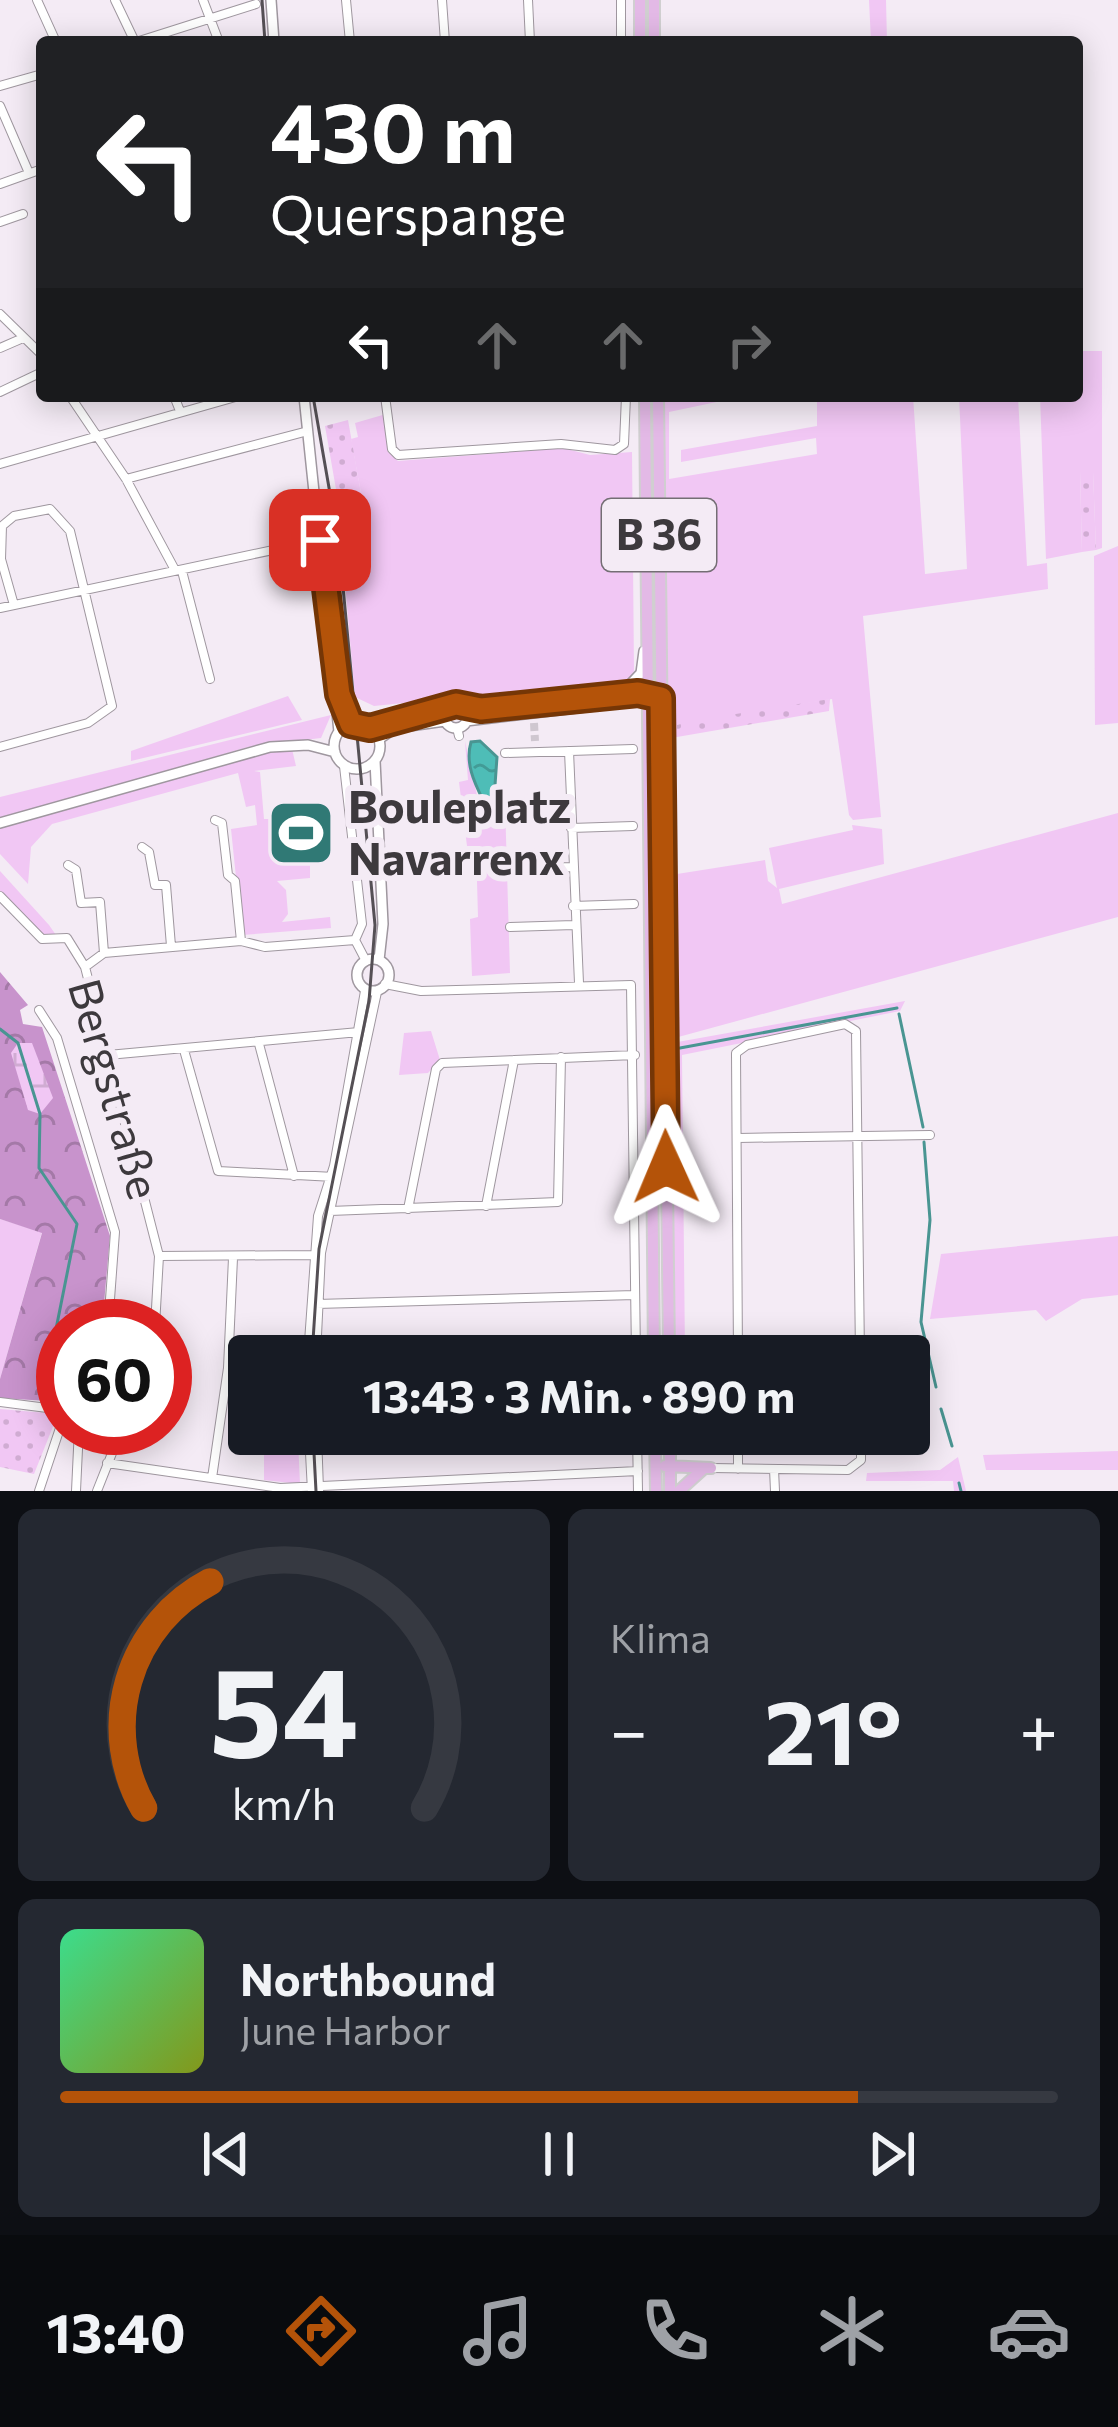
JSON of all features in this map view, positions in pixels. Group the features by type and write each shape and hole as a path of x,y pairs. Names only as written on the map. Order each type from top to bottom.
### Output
{"main road":[{"path":"271,0 274,36"},
{"path":"640,0 640,36"},
{"path":"654,0 654,36"},
{"path":"305,402 339,694 334,752"},
{"name":"B 36","path":"645,402 647,640 654,698 669,1335"},
{"name":"B 36","path":"654,1335 658,402"},
{"path":"619,694 641,674 647,640"},
{"path":"339,694 351,724"},
{"path":"461,728 619,694 654,698"},
{"path":"380,960 366,961 358,979 376,989 380,960 375,761 379,739 395,728 464,707 534,712 637,704 654,698"},
{"path":"461,728 464,707"},
{"path":"351,724 370,728 446,715"},
{"path":"446,715 461,728"},
{"path":"0,824 251,751 308,745 337,735 351,724"},
{"path":"370,728 379,739"},
{"path":"308,745 334,752 344,766 362,769 377,786"},
{"path":"362,769 375,761"},
{"path":"656,1455 656,1491"},
{"path":"670,1455 674,1491"},
{"path":"679,1455 711,1468"},
{"path":"656,1466 711,1468"},
{"path":"674,1491 691,1475 711,1468"}],"street":[{"path":"37,0 53,36"},
{"path":"116,0 132,36"},
{"path":"203,0 217,36"},
{"path":"271,0 281,0"},
{"path":"346,0 349,36"},
{"path":"442,0 445,36"},
{"path":"528,0 530,36"},
{"path":"621,0 622,36"},
{"path":"154,36 256,4"},
{"path":"0,86 36,76"},
{"path":"0,106 28,173"},
{"path":"0,184 36,171"},
{"path":"0,222 23,214"},
{"path":"0,314 36,349"},
{"path":"0,348 24,338"},
{"path":"0,392 36,375"},
{"path":"74,402 179,571 210,679"},
{"path":"176,402 180,411"},
{"path":"0,464 215,402"},
{"path":"387,402 392,449 398,455 561,444 615,450 624,444 626,402"},
{"path":"126,479 308,431"},
{"path":"0,747 88,723 112,706 68,528 50,509 8,519 2,526 1,560 14,605"},
{"path":"0,608 320,540"},
{"path":"534,752 535,740"},
{"path":"505,753 633,749"},
{"path":"569,751 579,983"},
{"path":"344,766 362,924 356,940 366,961"},
{"path":"507,811 571,809"},
{"path":"215,820 222,823 228,875 235,881 242,941"},
{"path":"571,828 633,826"},
{"path":"142,847 149,852 155,885 166,885 171,946"},
{"path":"68,866 76,870 81,903 100,902 104,953"},
{"path":"509,869 572,867"},
{"name":"Bergstraße","path":"0,896 42,939 67,938 85,967 159,1256 157,1299"},
{"path":"573,906 634,904"},
{"path":"511,927 574,925"},
{"path":"85,967 104,953 171,946 242,941 265,947 356,940"},
{"path":"376,989 631,985 636,1335"},
{"path":"313,1305 359,1032 376,989"},
{"path":"312,1335 314,1255 336,1178 376,989"},
{"path":"39,1010 57,1038 115,1232 110,1299"},
{"path":"738,1335 738,1048 845,1024 856,1031 860,1335"},
{"path":"108,1055 359,1032"},
{"path":"259,1044 294,1176"},
{"path":"184,1049 218,1171 336,1178"},
{"path":"408,1209 436,1069 449,1061 635,1055"},
{"path":"330,1211 561,1199 561,1057"},
{"path":"486,1206 514,1059"},
{"path":"738,1138 930,1135"},
{"path":"159,1256 314,1255"},
{"path":"212,1478 228,1368 233,1258"},
{"path":"313,1305 635,1295"},
{"path":"0,1402 36,1407"},
{"path":"39,1491 51,1455"},
{"path":"76,1491 78,1455"},
{"path":"98,1491 110,1455"},
{"path":"314,1455 315,1489"},
{"path":"638,1455 638,1491"},
{"path":"738,1455 738,1468"},
{"path":"711,1468 854,1468 861,1455"},
{"path":"107,1463 315,1489 418,1479 638,1471"},
{"path":"774,1469 775,1491"},
{"path":"530,1476 530,1491"},
{"path":"418,1479 419,1491"}],"green space":[{"path":"869,0 886,0 887,36 871,36"},
{"path":"1083,351 1102,351 1102,548 1096,550 1093,472 1080,472 1082,552 1046,559 1040,402 1083,402"},
{"path":"661,402 716,402 669,412 669,479 817,454 816,438 681,462 681,450 817,426 817,402 913,402 925,574 967,569 959,402 1018,402 1027,566 1047,563 1048,589 863,616 881,817 853,820 849,815 832,699 677,725 677,737 672,738 677,874 765,860 768,881 777,888 769,848 853,830 852,825 882,829 884,864 779,889 782,904 1118,813 1118,917 671,1039"},
{"path":"386,414 388,452 398,461 563,448 590,455 632,452 634,671 628,680 479,696 457,689 433,700 374,706 355,697 342,549 370,542 351,439 358,437 355,423"},
{"path":"348,420 369,538 345,541 325,426"},
{"path":"1080,471 1093,471 1096,550 1082,552"},
{"path":"1118,546 1118,723 1095,725 1094,556"},
{"path":"333,551 348,698 329,552"},
{"path":"450,694 477,702 473,706 455,698 428,713 383,720 380,709 433,705"},
{"path":"288,696 302,720 131,761 131,751"},
{"path":"830,699 829,711 677,737 677,725 692,721"},
{"path":"331,715 321,738 248,747 0,819 0,797"},
{"path":"465,741 478,800 505,803 510,973 472,976 470,919 478,917 476,846 467,846 459,782 468,780"},
{"path":"292,749 296,766 254,771 260,772 264,819 273,819 276,848 310,846 310,878 277,881 286,890 288,914 282,922 330,917 331,928 242,935 231,829 257,825 255,805 246,807 238,773 52,824 31,847 28,884 0,854 0,828 10,823 259,753"},
{"path":"0,871 56,935 45,936 0,891"},
{"path":"0,972 28,1005 20,1010 23,1024 42,1027 110,1236 104,1299 36,1299 36,1400 0,1398 0,1379 42,1233 0,1219"},
{"path":"905,1001 900,1011 682,1055 685,1335 675,1335 672,1043"},
{"path":"431,1031 440,1060 428,1073 399,1075 404,1033"},
{"path":"18,1043 32,1043 53,1098 40,1114 28,1110 11,1053"},
{"path":"0,1219 42,1232 0,1379"},
{"path":"1118,1236 1118,1295 1082,1299 1046,1321 1036,1310 930,1319 941,1254"},
{"path":"0,1409 36,1412 36,1455 42,1455 34,1474 0,1467"},
{"path":"1118,1451 1118,1470 986,1470 983,1455"},
{"path":"264,1455 299,1455 300,1484 264,1480"},
{"path":"958,1457 966,1491 954,1491 953,1481 866,1481 867,1473 940,1470"}],"water":[{"path":"480,741 497,757 494,799 483,800 471,772 471,742"}],"waterway":[{"path":"680,1048 897,1008"},
{"path":"899,1014 923,1127"},
{"path":"0,1029 18,1043 40,1114 39,1168 77,1224 62,1299"},
{"path":"924,1142 930,1220 921,1322 936,1387"},
{"path":"941,1409 952,1446"},
{"path":"959,1483 961,1491"}],"tunnel":[{"path":"534,723 535,741"}],"tram line":[{"path":"262,0 265,36"},
{"path":"313,1335 319,1249 369,1001 375,925 339,545 314,402"},
{"path":"314,1455 316,1491"}],"place":[{"name":"Bouleplatz Navarrenx","path":"301,833"}],"route":[{"path":"320,540 339,694 351,724 370,728 438,713 456,704 481,709 638,693 661,698 666,1167"}]}
